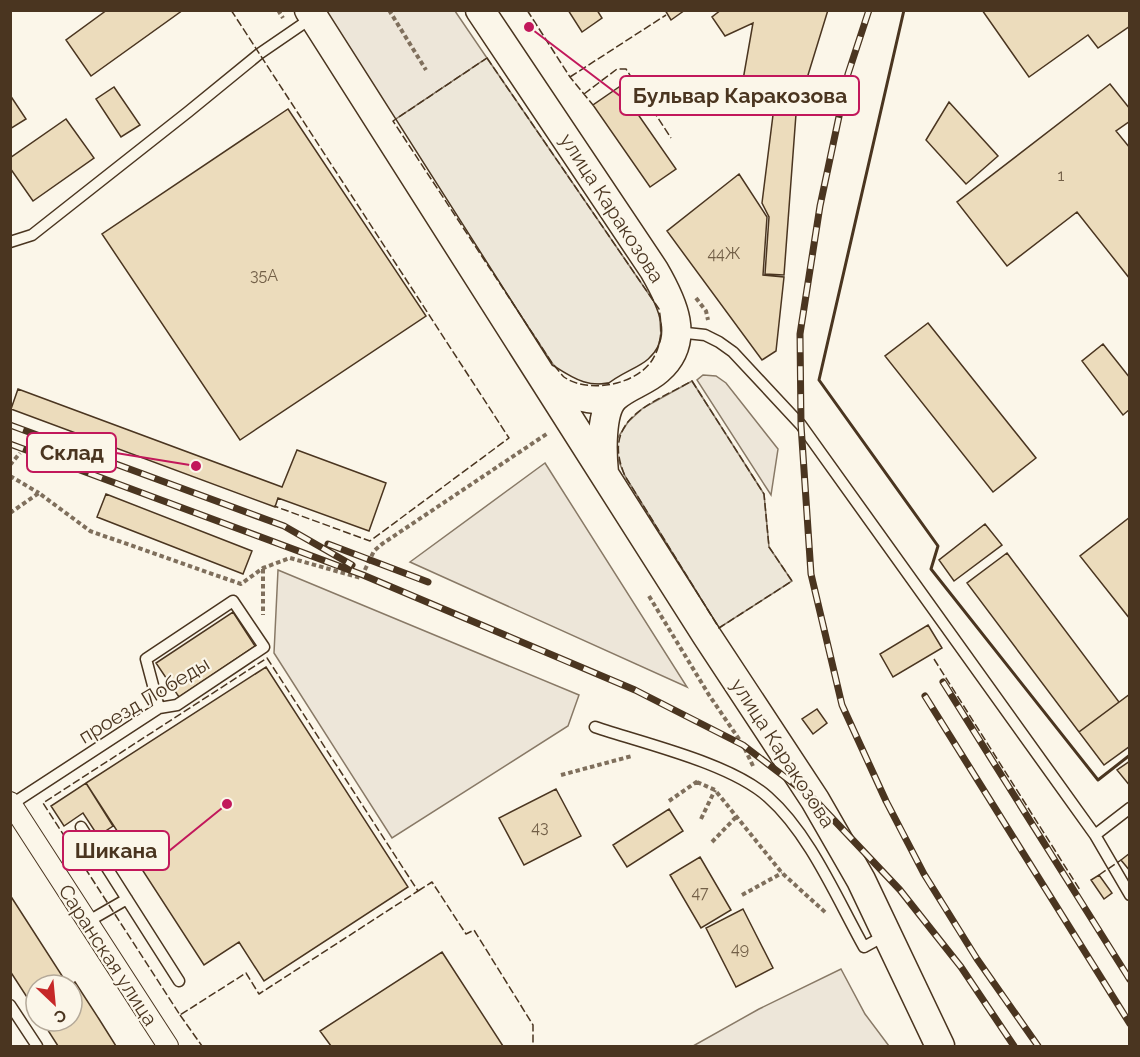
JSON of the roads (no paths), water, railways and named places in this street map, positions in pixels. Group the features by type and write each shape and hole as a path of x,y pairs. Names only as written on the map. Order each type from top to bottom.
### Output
{"main road":[{"name":"улица Каракозова","path":"480,10 654,270 671,299 676,315 677,332 671,355 658,371 615,397 602,400 581,399 543,376"},
{"name":"улица Каракозова","path":"311,14 815,800 861,880 940,1047"},
{"path":"604,473 602,451 606,419 615,397"}],"street":[{"name":"Саранская улица","path":"11,803 164,1045"}],"lane":[{"path":"10,242 32,235 311,14"},
{"path":"677,332 705,335 719,342 732,352 801,425 1095,835 1130,895"},
{"name":"проезд Победы","path":"11,803 159,708 177,705 264,647 233,601 147,659 159,708"},
{"path":"595,728 703,762 723,770 768,796 798,830 864,947 888,934"},
{"path":"1095,835 1130,808"},
{"path":"81,827 179,981"},
{"path":"87,922 127,898"},
{"path":"10,1005 37,1047"}],"railway":[{"path":"869,10 848,74 820,206 800,334 801,425 811,574 842,705 886,801 924,874 977,959 1038,1046"},
{"path":"10,425 284,526 352,565"},
{"path":"10,444 363,575 635,690 743,745 815,800 900,890 961,967 1014,1046"},
{"path":"328,544 428,582"},
{"path":"943,682 1130,980"},
{"path":"925,696 1130,1024"}],"place":[{"name":"Бульвар Каракозова","path":"529,27"},
{"name":"Склад","path":"196,466"},
{"name":"Шикана","path":"227,804"}]}
